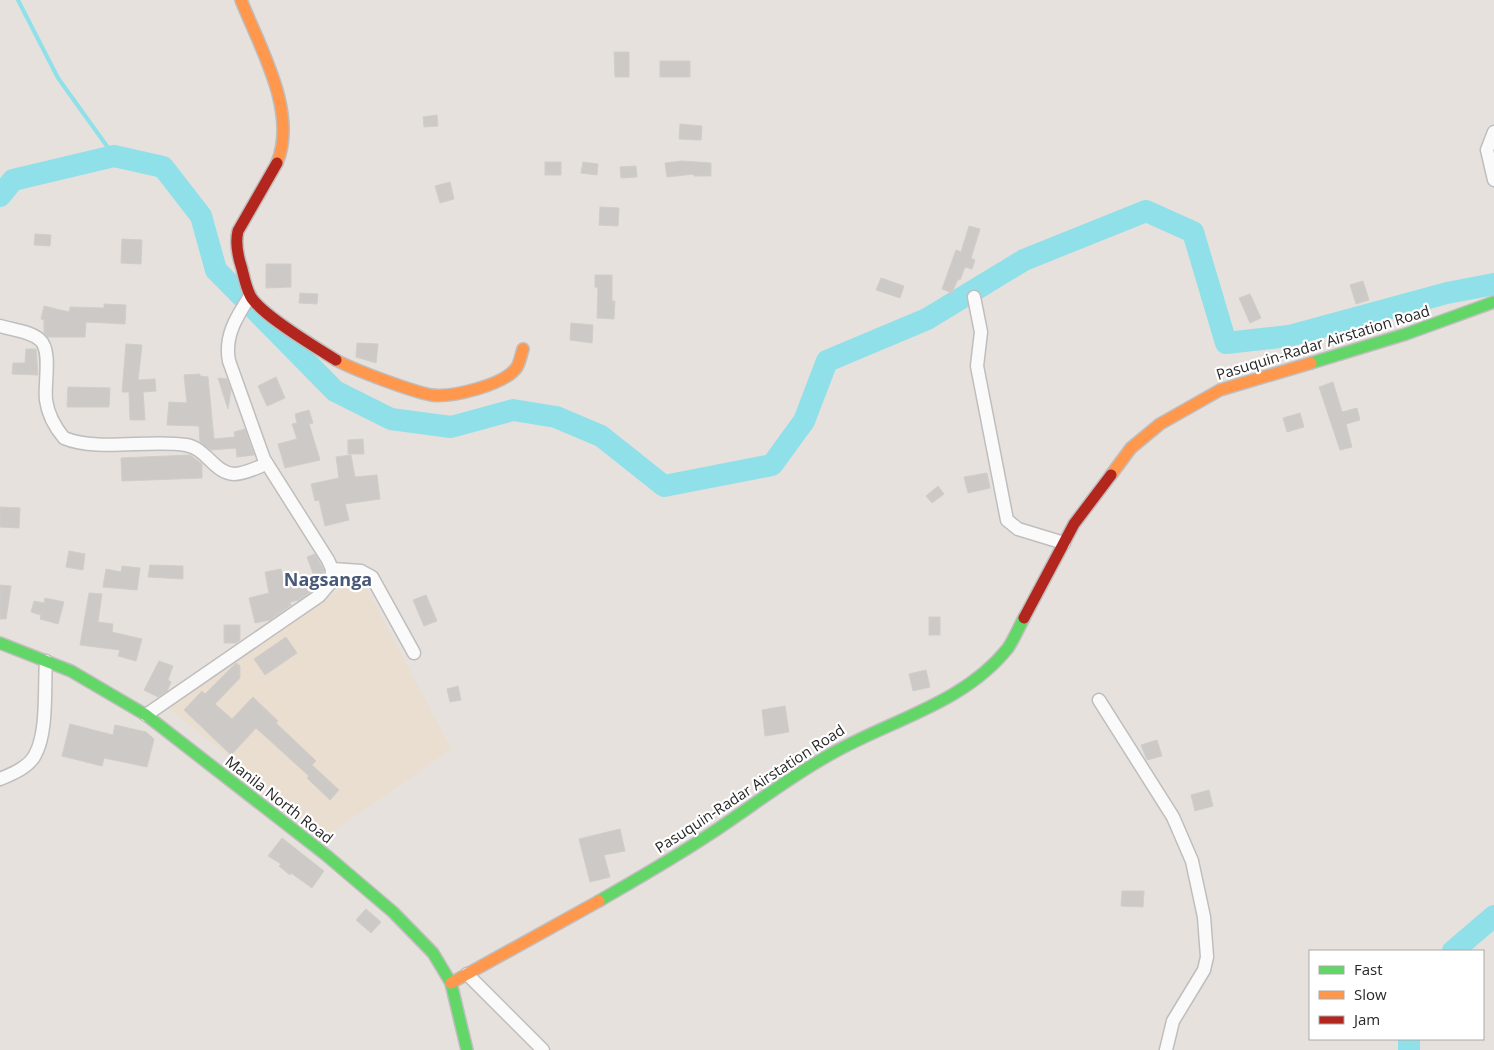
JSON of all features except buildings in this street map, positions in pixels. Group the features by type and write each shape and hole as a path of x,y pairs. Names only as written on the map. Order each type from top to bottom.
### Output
{"main road":[{"path":"240,0 276,92 285,133 281,152 267,181 238,231 236,239 239,261 250,296 262,308 313,346 340,362 432,395 452,395 504,380 517,367 523,349"},
{"name":"Pasuquin-Radar Airstation Road","path":"451,983 671,859 830,753 860,736 911,714 969,684 1001,657 1009,646 1080,516 1131,448 1160,424 1186,407 1220,390 1398,336 1494,302"},
{"name":"Manila North Road","path":"0,643 85,678 146,715 326,855 393,912 433,953 451,983 467,1050"}],"street":[{"path":"1494,132 1488,150 1494,180"},
{"path":"146,715 319,596 331,582 332,569 259,446 227,350 229,337 235,322 250,296"},
{"path":"974,297 981,332 977,366 1007,520 1018,529 1064,543"},
{"path":"0,326 35,336 44,345 47,354 45,386 47,407 52,422 64,438 97,443 187,445 205,454 221,470 233,474 268,464"},
{"path":"332,569 362,572 372,577 414,653"},
{"path":"0,779 21,768 35,756 40,742 46,661"},
{"path":"1099,700 1174,817 1192,861 1204,917 1207,958 1204,970 1174,1021 1166,1050"},
{"path":"467,974 544,1050"}],"shaded area":[{"path":"360,576 451,749 328,835 168,708"}],"waterway":[{"path":"18,0 58,78 114,156"},
{"path":"0,196 13,180 114,156 163,167 201,216 216,270 335,391 391,419 451,427 513,410 556,417 601,436 664,486 772,465 804,421 827,361 927,319 1024,260 1146,211 1193,232 1226,343 1289,336 1447,293 1494,284"},
{"path":"1454,950 1494,916"},
{"path":"1409,1040 1409,1050"}],"traffic: fast":[{"path":"1311,363 1406,334 1494,302"},
{"path":"599,901 696,843 824,758 946,699 989,668 1008,648 1024,618"},
{"path":"0,643 71,671 146,715 326,855 393,912 433,953 451,983 467,1050"}],"traffic: slow":[{"path":"241,0 266,59 280,102 283,123 282,143 277,163"},
{"path":"336,360 397,385 422,393 440,395 477,389 501,379 517,367 523,349"},
{"path":"1111,475 1131,448 1160,424 1220,390 1311,363"},
{"path":"451,983 599,901"}],"traffic: jam":[{"path":"277,163 238,231 237,250 246,285 256,303 276,321 336,360"},
{"path":"1024,618 1074,524 1111,475"}],"district":[{"name":"Nagsanga","path":"328,580"}]}
